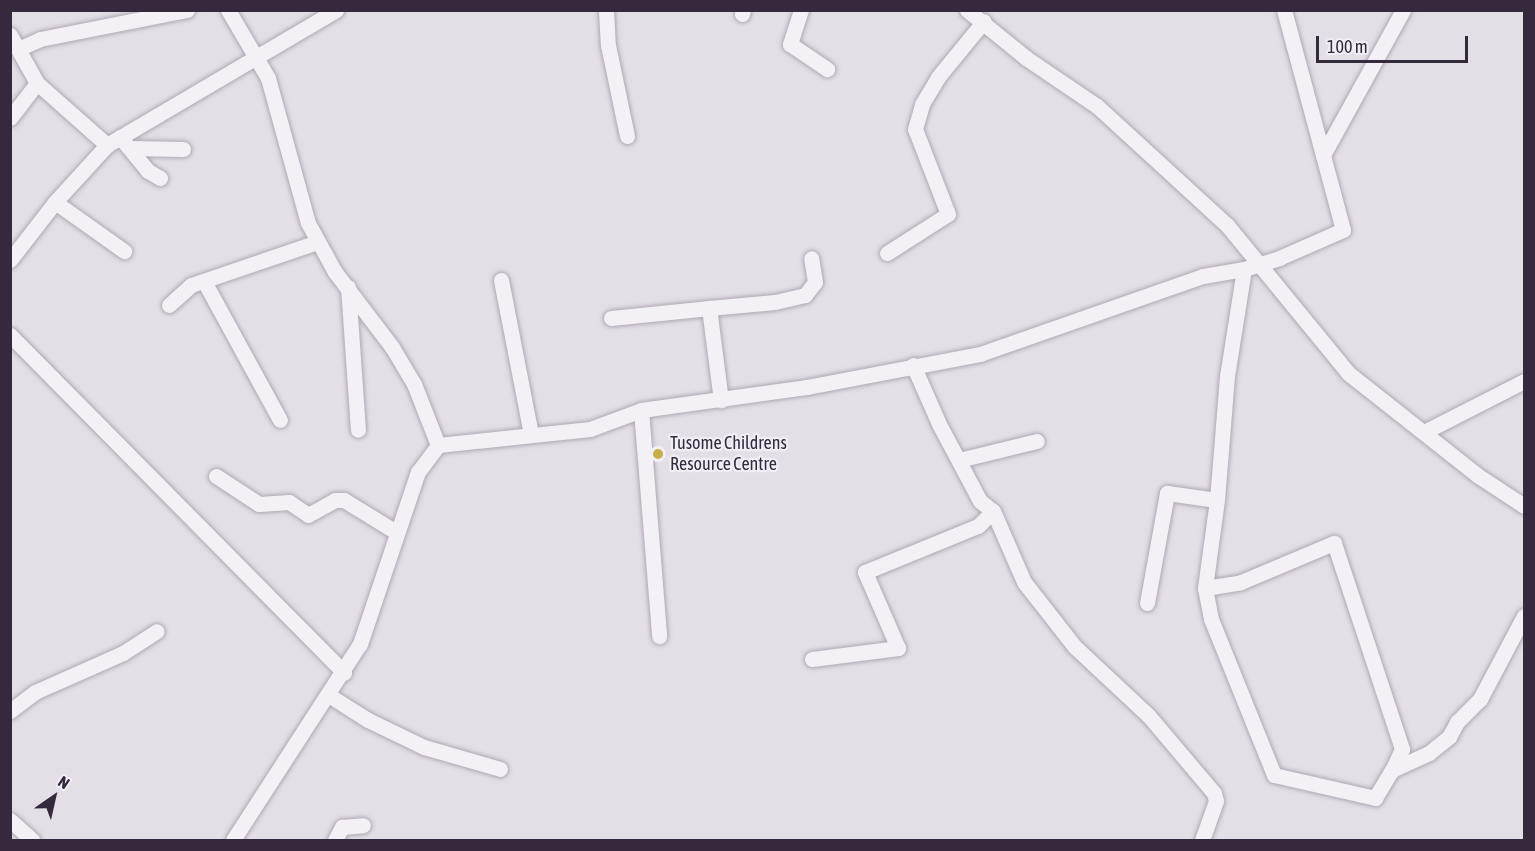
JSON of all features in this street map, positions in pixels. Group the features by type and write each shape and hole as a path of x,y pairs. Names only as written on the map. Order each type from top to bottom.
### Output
{"street":[{"path":"18,49 50,37 187,10"},
{"path":"228,10 259,59 268,78 299,201 317,242 392,346 414,384 438,445"},
{"path":"10,260 55,202 119,143 336,10"},
{"path":"606,10 608,45 627,136"},
{"path":"801,10 790,44 827,69"},
{"path":"967,10 984,21 1026,58 1096,106 1227,225 1341,366 1424,432 1524,506"},
{"path":"233,840 330,696 360,644 418,472 438,445 590,429 640,410 721,400 980,354 1203,276 1244,269 1258,261 1279,258 1343,230 1284,10"},
{"path":"1323,154 1403,10"},
{"path":"887,254 948,214 915,129 922,104 938,77 984,21"},
{"path":"10,34 37,83 119,143 148,171 160,178"},
{"path":"10,118 37,83"},
{"path":"119,143 183,149"},
{"path":"55,202 124,251"},
{"path":"169,305 192,285 205,283 317,242"},
{"path":"611,318 775,302 805,295 815,282 811,258"},
{"path":"1205,588 1241,582 1334,543 1402,749 1375,798 1274,775 1210,619 1205,588 1217,500 1220,432 1244,269"},
{"path":"501,280 531,435"},
{"path":"205,283 280,420"},
{"path":"348,287 358,430"},
{"path":"709,308 721,400"},
{"path":"10,335 344,673"},
{"path":"913,365 980,501 993,511 1024,582 1075,647 1148,715 1214,793 1216,801 1202,840"},
{"path":"1424,432 1524,381"},
{"path":"640,410 659,636"},
{"path":"959,460 1037,441"},
{"path":"216,476 259,504 289,502 308,515 335,500 344,500 396,532"},
{"path":"1147,603 1167,493 1217,500"},
{"path":"812,659 898,648 865,572 978,526 993,511"},
{"path":"1392,770 1429,753 1449,736 1457,722 1480,699 1524,616"},
{"path":"10,711 35,692 123,653 157,631"},
{"path":"330,696 368,720 424,747 500,769"},
{"path":"10,820 32,840"},
{"path":"335,840 342,827 363,825"}],"place":[{"name":"Tusome Childrens Resource Centre","path":"658,454"}]}
